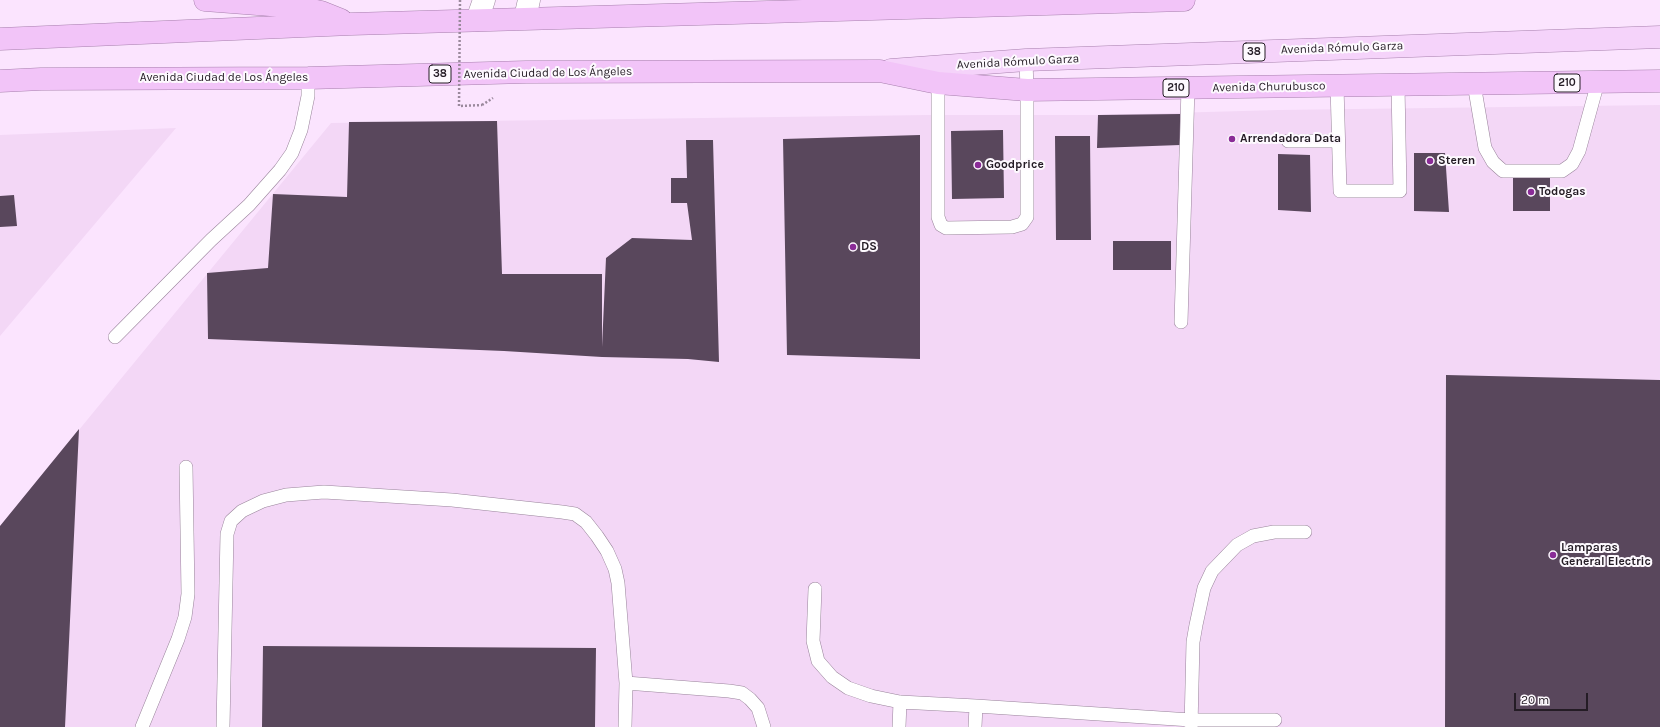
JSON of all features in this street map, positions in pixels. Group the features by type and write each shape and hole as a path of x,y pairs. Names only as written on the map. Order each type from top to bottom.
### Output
{"highway":[{"path":"205,0 297,7 321,12 351,24"},
{"path":"0,39 351,24 480,10 1184,0"},
{"name":"Avenida Churubusco","path":"880,71 938,75 1027,90 1660,81"},
{"name":"Avenida Ciudad de Los Ángeles","path":"0,81 49,79 308,78 526,72 880,71"}],"main road":[{"name":"Avenida Rómulo Garza","path":"938,75 1026,60 1660,37"}],"lane":[{"path":"938,75 938,217 941,225 946,228 1012,227 1022,224 1027,217 1026,60"},
{"path":"115,337 211,240 249,204 280,170 292,153 301,130 306,109 308,78"},
{"path":"1474,84 1485,148 1493,162 1503,171 1562,170 1572,164 1579,151 1598,82"},
{"path":"1337,86 1340,191 1400,191 1398,85"},
{"path":"1181,322 1188,88"},
{"path":"1288,142 1338,141"},
{"path":"142,727 178,639 185,617 188,594 186,467"},
{"path":"223,727 227,534 231,521 242,511 263,501 286,495 324,492 377,494 452,500 575,514 586,522 607,551 615,569 618,583 626,683 625,727"},
{"path":"1191,723 1193,642 1204,588 1212,571 1237,545 1253,536 1274,532 1305,532"},
{"path":"815,589 813,641 818,661 832,677 848,688 871,696 900,702 976,706 1191,723 1275,720"},
{"path":"626,683 742,693 758,708 764,727"},
{"path":"899,727 900,702"},
{"path":"975,727 976,706"}],"path":[{"path":"460,0 460,106 482,105"}],"shaded area":[{"path":"1660,105 1660,727 0,727 0,526 331,123 928,115 1098,115 1279,110"},
{"path":"176,128 0,336 0,135"}],"building":[{"path":"1180,114 1180,145 1097,148 1098,115"},
{"path":"497,121 502,274 602,274 602,347 606,258 632,238 692,240 687,203 671,203 671,178 687,178 686,140 713,140 719,362 688,359 602,357 504,351 208,339 207,273 268,268 273,194 347,197 349,122"},
{"name":"Goodprice","path":"1003,130 1004,198 952,199 951,131"},
{"name":"DS","path":"920,135 920,359 787,355 783,139"},
{"path":"1055,136 1090,136 1091,240 1056,240"},
{"path":"1414,153 1445,153 1449,212 1414,211"},
{"path":"1278,154 1310,155 1311,212 1278,210"},
{"name":"Todogas","path":"1513,173 1550,173 1550,211 1513,211"},
{"path":"14,195 17,226 0,227 0,196"},
{"path":"1113,241 1171,241 1171,270 1113,270"},
{"name":"Lamparas General Electric","path":"1446,375 1660,380 1660,727 1445,727"},
{"path":"79,429 65,727 0,727 0,526"},
{"path":"263,646 596,648 595,727 262,727"}],"place":[{"name":"Arrendadora Data","path":"1232,139"},
{"name":"Steren","path":"1430,161"},
{"name":"Goodprice","path":"978,165"},
{"name":"Todogas","path":"1531,192"},
{"name":"DS","path":"853,247"},
{"name":"Lamparas General Electric","path":"1553,555"}]}
